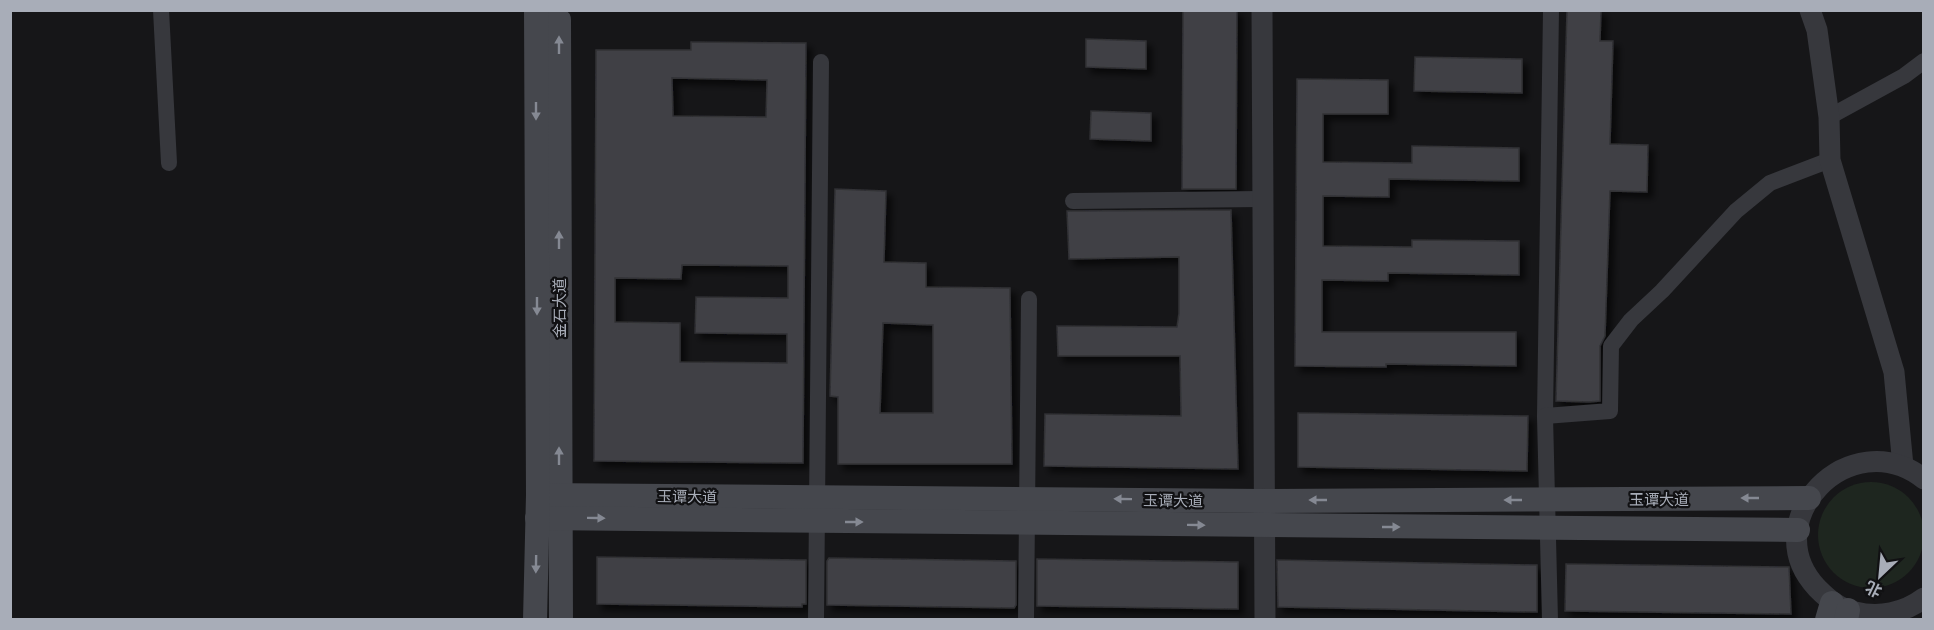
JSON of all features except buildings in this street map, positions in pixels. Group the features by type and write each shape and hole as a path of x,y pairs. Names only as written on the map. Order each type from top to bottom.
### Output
{"main road":[{"name":"金石大道","path":"535,620 548,506 559,20 537,10"},
{"name":"玉谭大道","path":"548,506 1027,510 1265,501 1809,498"},
{"name":"金石大道","path":"548,506 561,620"},
{"name":"玉谭大道","path":"1027,510 1266,526 1798,530"}],"street":[{"path":"161,10 169,163"},
{"path":"1262,10 1261,199 1266,526 1265,620"},
{"path":"1550,620 1545,416 1551,10"},
{"path":"1810,10 1817,30 1829,117 1830,160 1894,372 1903,466"},
{"path":"1829,117 1904,76 1923,61"},
{"path":"816,620 821,62"},
{"path":"1545,416 1610,411 1611,346 1631,320 1662,291 1736,211 1770,183 1830,160"},
{"path":"1073,201 1261,199"},
{"path":"1026,620 1029,299"},
{"path":"1923,479 1903,466 1873,461 1843,468 1818,486 1809,498 1798,530 1798,549 1803,566 1812,582 1838,613 1884,615 1910,607 1923,598"}],"shaded area":[{"path":"1871,482 1891,486 1908,498 1920,515 1924,535 1920,555 1908,572 1891,584 1871,588 1851,584 1834,572 1822,555 1818,535 1822,515 1834,498 1851,486"}]}
